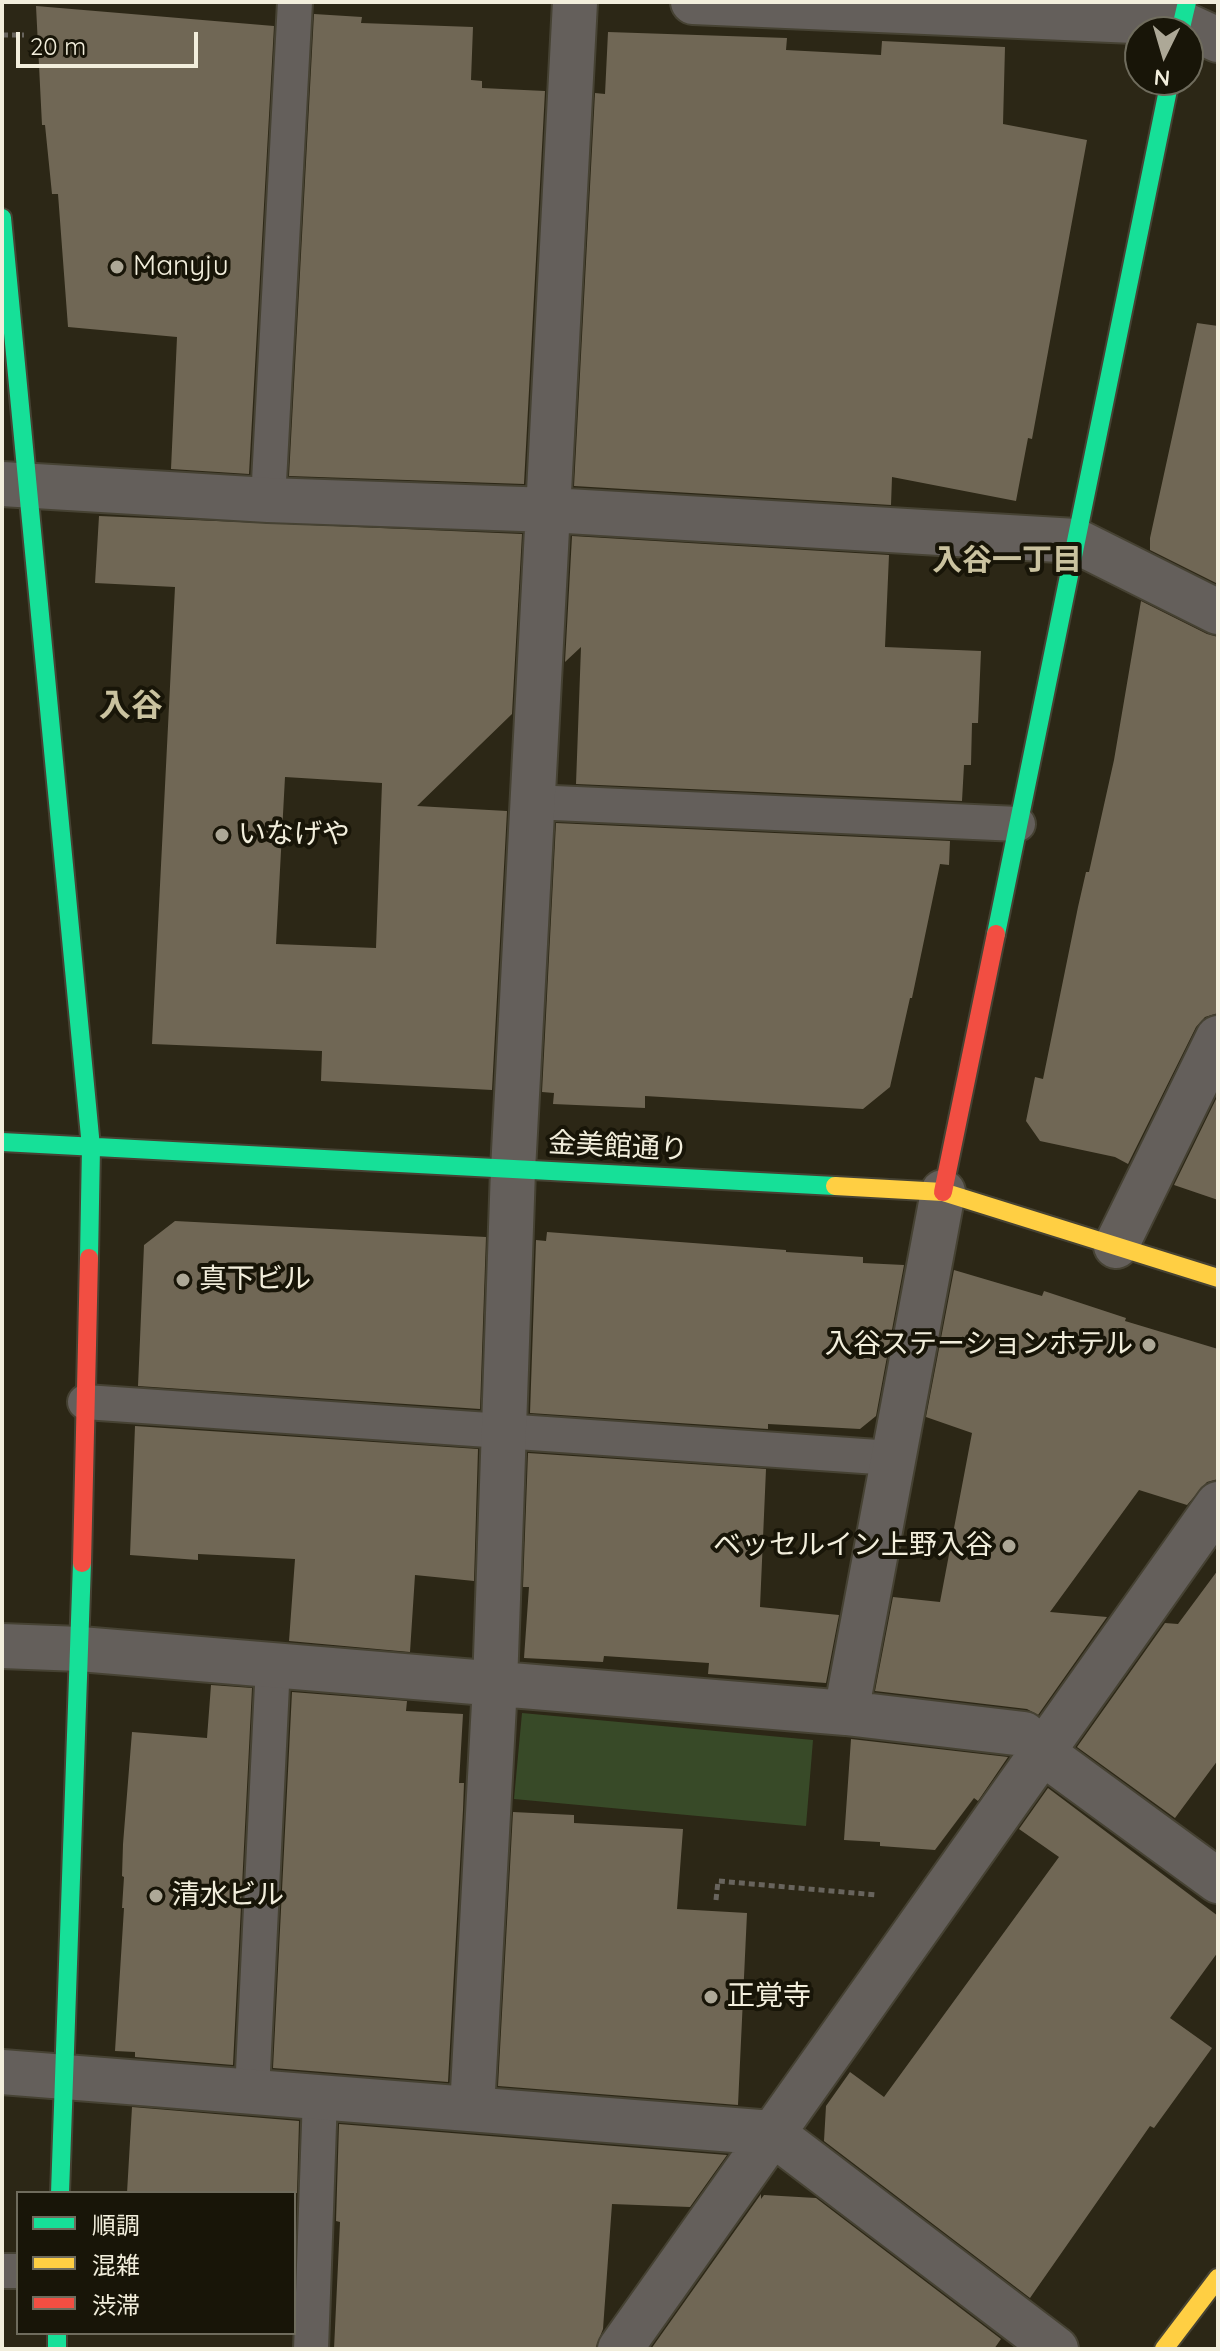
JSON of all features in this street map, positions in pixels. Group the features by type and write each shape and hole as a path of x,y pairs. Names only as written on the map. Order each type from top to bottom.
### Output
{"main road":[{"path":"943,1192 1167,96"},
{"path":"2,218 14,485 91,1147 80,1649 60,2191"},
{"name":"金美館通り","path":"2,1142 943,1192 1218,1278"},
{"path":"1164,2349 1218,2278"}],"street":[{"path":"472,2109 495,1685 513,1170 575,2"},
{"path":"693,2 1124,21"},
{"path":"14,485 268,500 550,510 1076,541 1218,612"},
{"path":"1116,1246 1218,1038"},
{"path":"846,1713 943,1192"},
{"path":"620,2349 1218,1504"},
{"path":"2,1646 80,1649 846,1713 1024,1734 1043,1753 1218,1881"},
{"path":"2,2072 772,2133 1056,2349"}],"lane":[{"path":"268,500 295,2"},
{"path":"532,802 1018,824"},
{"path":"85,1402 892,1458"},
{"path":"252,2091 273,1665"},
{"path":"311,2349 320,2097"}],"path":[{"path":"2,35 24,35"},
{"path":"716,1900 718,1881 938,1900"}],"green space":[{"path":"522,1713 813,1740 806,1826 514,1799"}],"building":[{"path":"36,6 274,26 249,474 171,469 177,337 68,327 58,194 52,194 45,125 42,125"},
{"path":"314,14 362,17 361,23 473,27 471,80 482,81 482,88 545,91 524,484 289,476"},
{"path":"608,32 787,38 786,50 881,55 882,41 1005,47 1003,124 1087,140 1032,439 1028,438 1016,501 892,477 891,505 574,486 595,93 605,94"},
{"path":"1197,323 1218,326 1218,584 1150,550 1150,538"},
{"path":"99,516 522,534 512,714 417,806 507,811 492,1090 321,1081 322,1051 152,1044 175,587 95,583","holes":["285,777 382,783 376,948 276,944"]},
{"path":"572,536 889,555 885,647 981,651 978,723 972,723 971,765 964,765 962,801 576,784 581,647 565,662"},
{"path":"1141,601 1218,637 1218,1013 1205,1017 1196,1027 1128,1164 1115,1157 1040,1141 1026,1121 1035,1077 1043,1079 1078,907 1114,760"},
{"path":"556,823 950,841 949,865 940,864 890,1087 863,1109 645,1096 645,1108 553,1104 554,1093 542,1092"},
{"path":"1218,1095 1218,1200 1174,1185"},
{"path":"175,1221 486,1237 480,1409 138,1386 144,1245"},
{"path":"547,1232 863,1257 863,1263 904,1265 876,1416 860,1429 768,1424 768,1429 530,1413 536,1240 546,1241"},
{"path":"954,1270 1042,1296 1044,1291 1126,1318 1125,1321 1218,1349 1218,1479 1207,1482 1187,1505 1139,1490 1050,1612 1107,1617 1038,1715 1027,1709 875,1691 893,1597 940,1602 972,1433 926,1417"},
{"path":"135,1426 478,1449 474,1581 415,1575 410,1652 289,1641 295,1559 198,1554 198,1560 130,1555"},
{"path":"528,1453 766,1469 760,1607 839,1615 826,1683 708,1674 709,1663 604,1656 603,1662 524,1658 529,1587 523,1587"},
{"path":"1218,1570 1218,1760 1175,1818 1077,1747 1165,1623 1178,1624"},
{"path":"211,1685 252,1688 233,2065 135,2057 135,2052 115,2051 124,1908 123,1844 132,1732 207,1738"},
{"path":"292,1692 407,1701 406,1711 463,1714 459,1783 464,1783 463,1810 448,2082 273,2068"},
{"path":"851,1739 1008,1757 978,1801 974,1798 935,1850 880,1846 880,1842 844,1840"},
{"path":"1048,1788 1218,1916 1218,1952 1170,2018 1212,2048 1154,2128 1150,2126 1030,2298 824,2141 826,2106 850,2072 884,2097 1059,1857 1019,1829"},
{"path":"513,1812 574,1815 574,1823 683,1829 677,1909 747,1913 738,2105 498,2086"},
{"path":"132,2107 299,2121 297,2193 127,2191"},
{"path":"339,2124 727,2155 690,2207 612,2204 603,2329 595,2349 334,2349 340,2222 336,2221"},
{"path":"761,2194 761,2199 764,2195 816,2198 1001,2339 994,2349 651,2349"}],"traffic: fast":[{"path":"1184,16 1187,2"},
{"path":"996,934 1167,96"},
{"path":"2,218 91,1147 89,1258"},
{"path":"2,1142 835,1186"},
{"path":"60,2191 82,1563"},
{"path":"57,2335 57,2349"}],"traffic: slow":[{"path":"835,1186 943,1192 1218,1278"},
{"path":"1164,2349 1218,2278"}],"traffic: jam":[{"path":"943,1192 996,934"},
{"path":"82,1563 89,1258"}],"place":[{"name":"Manyju","path":"117,267"},
{"name":"いなげや","path":"222,835"},
{"name":"真下ビル","path":"183,1280"},
{"name":"入谷ステーションホテル","path":"1149,1345"},
{"name":"ベッセルイン上野入谷","path":"1009,1546"},
{"name":"清水ビル","path":"156,1896"},
{"name":"正覚寺","path":"711,1997"}],"district":[{"name":"入谷一丁目","path":"1007,561"},
{"name":"入谷","path":"131,706"}]}
